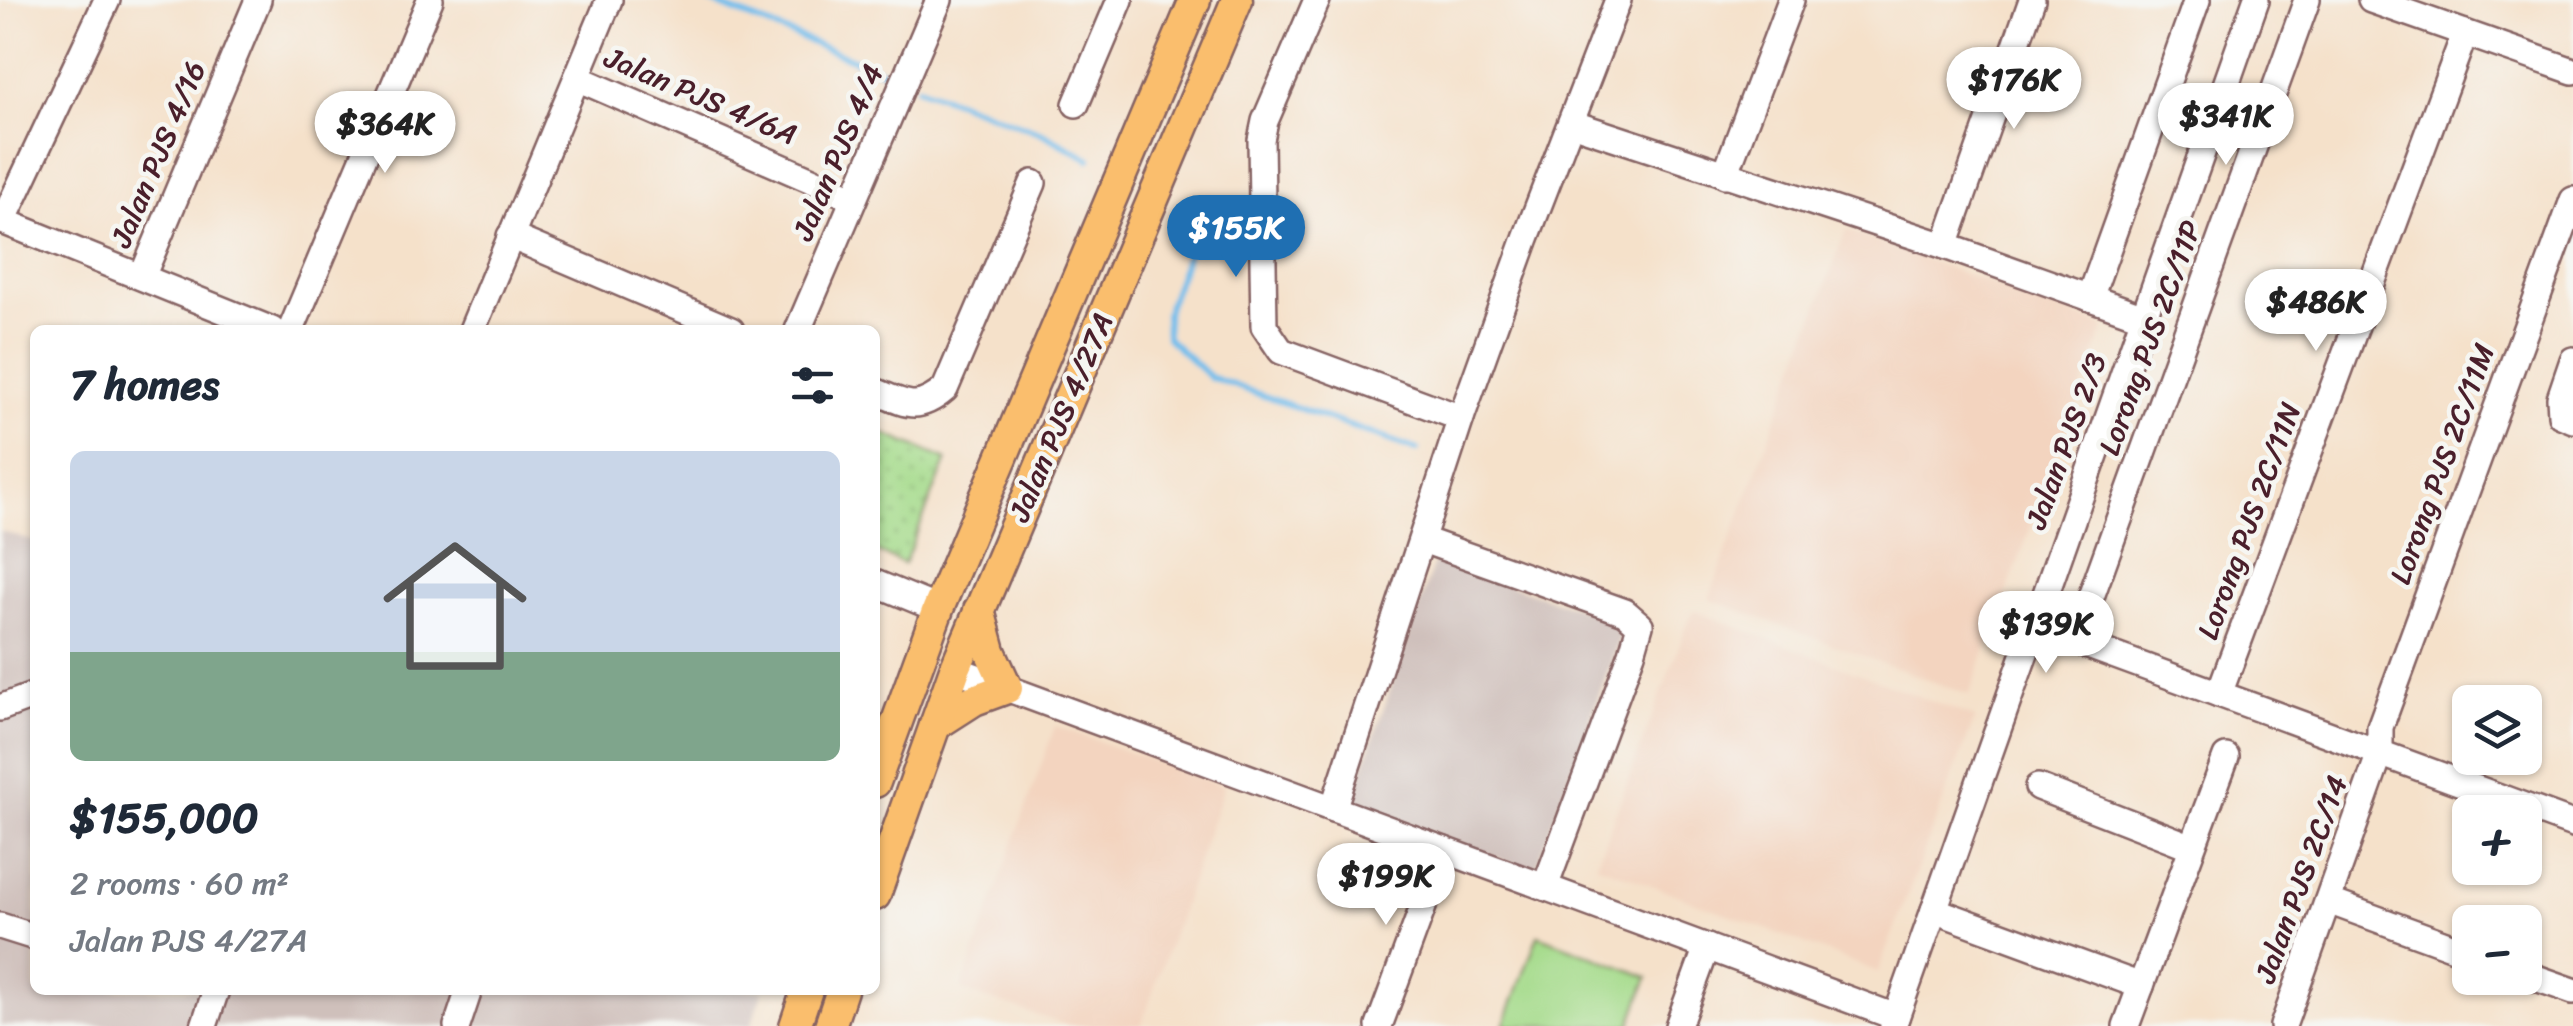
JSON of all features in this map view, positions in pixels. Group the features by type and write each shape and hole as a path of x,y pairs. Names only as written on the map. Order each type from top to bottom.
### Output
{"main road":[{"name":"Jalan PJS 4/27A","path":"880,768 938,610 1195,0"},
{"path":"1204,0 1213,12 1224,11 1237,0"},
{"name":"Jalan PJS 4/27A","path":"880,880 955,670 1237,0"},
{"path":"1162,78 1178,70 1192,70 1199,78 1197,94"},
{"path":"935,726 974,700 1007,688 990,652 980,610"},
{"path":"795,1026 805,995"},
{"path":"830,1026 840,995"}],"street":[{"path":"107,0 1,220 260,325"},
{"name":"Jalan PJS 4/16","path":"142,277 258,0"},
{"path":"293,325 430,0"},
{"path":"474,325 609,0"},
{"name":"Jalan PJS 4/4","path":"800,325 939,0"},
{"path":"1076,104 1120,0"},
{"path":"1316,0 1265,121 1261,140 1264,326 1281,350 1462,418"},
{"path":"1332,808 1462,418 1618,0"},
{"path":"1726,175 1791,0"},
{"path":"1944,246 2032,0"},
{"path":"2090,298 2197,0"},
{"name":"Lorong PJS 2C/11P","path":"2075,642 2307,0"},
{"path":"2371,0 2573,71"},
{"name":"Jalan PJS 2/3","path":"1895,1022 2144,317 2248,2"},
{"name":"Lorong PJS 2C/11N","path":"2219,694 2465,33"},
{"name":"Jalan PJS 4/6A","path":"577,78 853,198"},
{"path":"1572,124 1944,246 2144,317"},
{"path":"880,393 909,406 928,403 945,389 1033,182"},
{"name":"Lorong PJS 2C/11M","path":"2380,754 2380,727 2573,200"},
{"path":"510,236 719,325"},
{"path":"2573,360 2560,398 2561,415 2573,420"},
{"path":"1423,540 1625,612 1640,625 1544,887"},
{"path":"880,585 938,610"},
{"path":"2034,626 2573,824"},
{"path":"955,670 1707,947 1895,1022"},
{"path":"0,708 30,697"},
{"name":"Jalan PJS 2C/14","path":"2283,1026 2380,754"},
{"path":"2126,1026 2226,758"},
{"path":"2038,787 2192,847"},
{"path":"1379,1026 1444,850"},
{"path":"2328,901 2452,946"},
{"path":"1934,910 2140,986"},
{"path":"0,926 30,935"},
{"path":"1678,1026 1707,947"},
{"path":"2542,980 2573,991"},
{"path":"204,1026 209,995"},
{"path":"457,1026 467,995"}],"shaded area":[{"path":"1846,230 2105,326 1969,695 1709,599"},
{"path":"0,531 30,540 30,995 761,995 751,1026 0,1026"},
{"path":"1435,560 1625,624 1534,872 1351,803"},
{"path":"1693,610 1975,718 1878,972 1596,864"},
{"path":"1055,726 1224,786 1141,1026 1069,1026 961,990"}],"green space":[{"path":"880,432 947,460 904,564 880,553"},
{"path":"1538,935 1648,977 1630,1026 1504,1026"}],"waterway":[{"path":"706,0 885,72"},
{"path":"918,87 1042,133 1090,159"},
{"path":"1201,217 1166,313 1167,338 1210,377 1417,450"}]}
